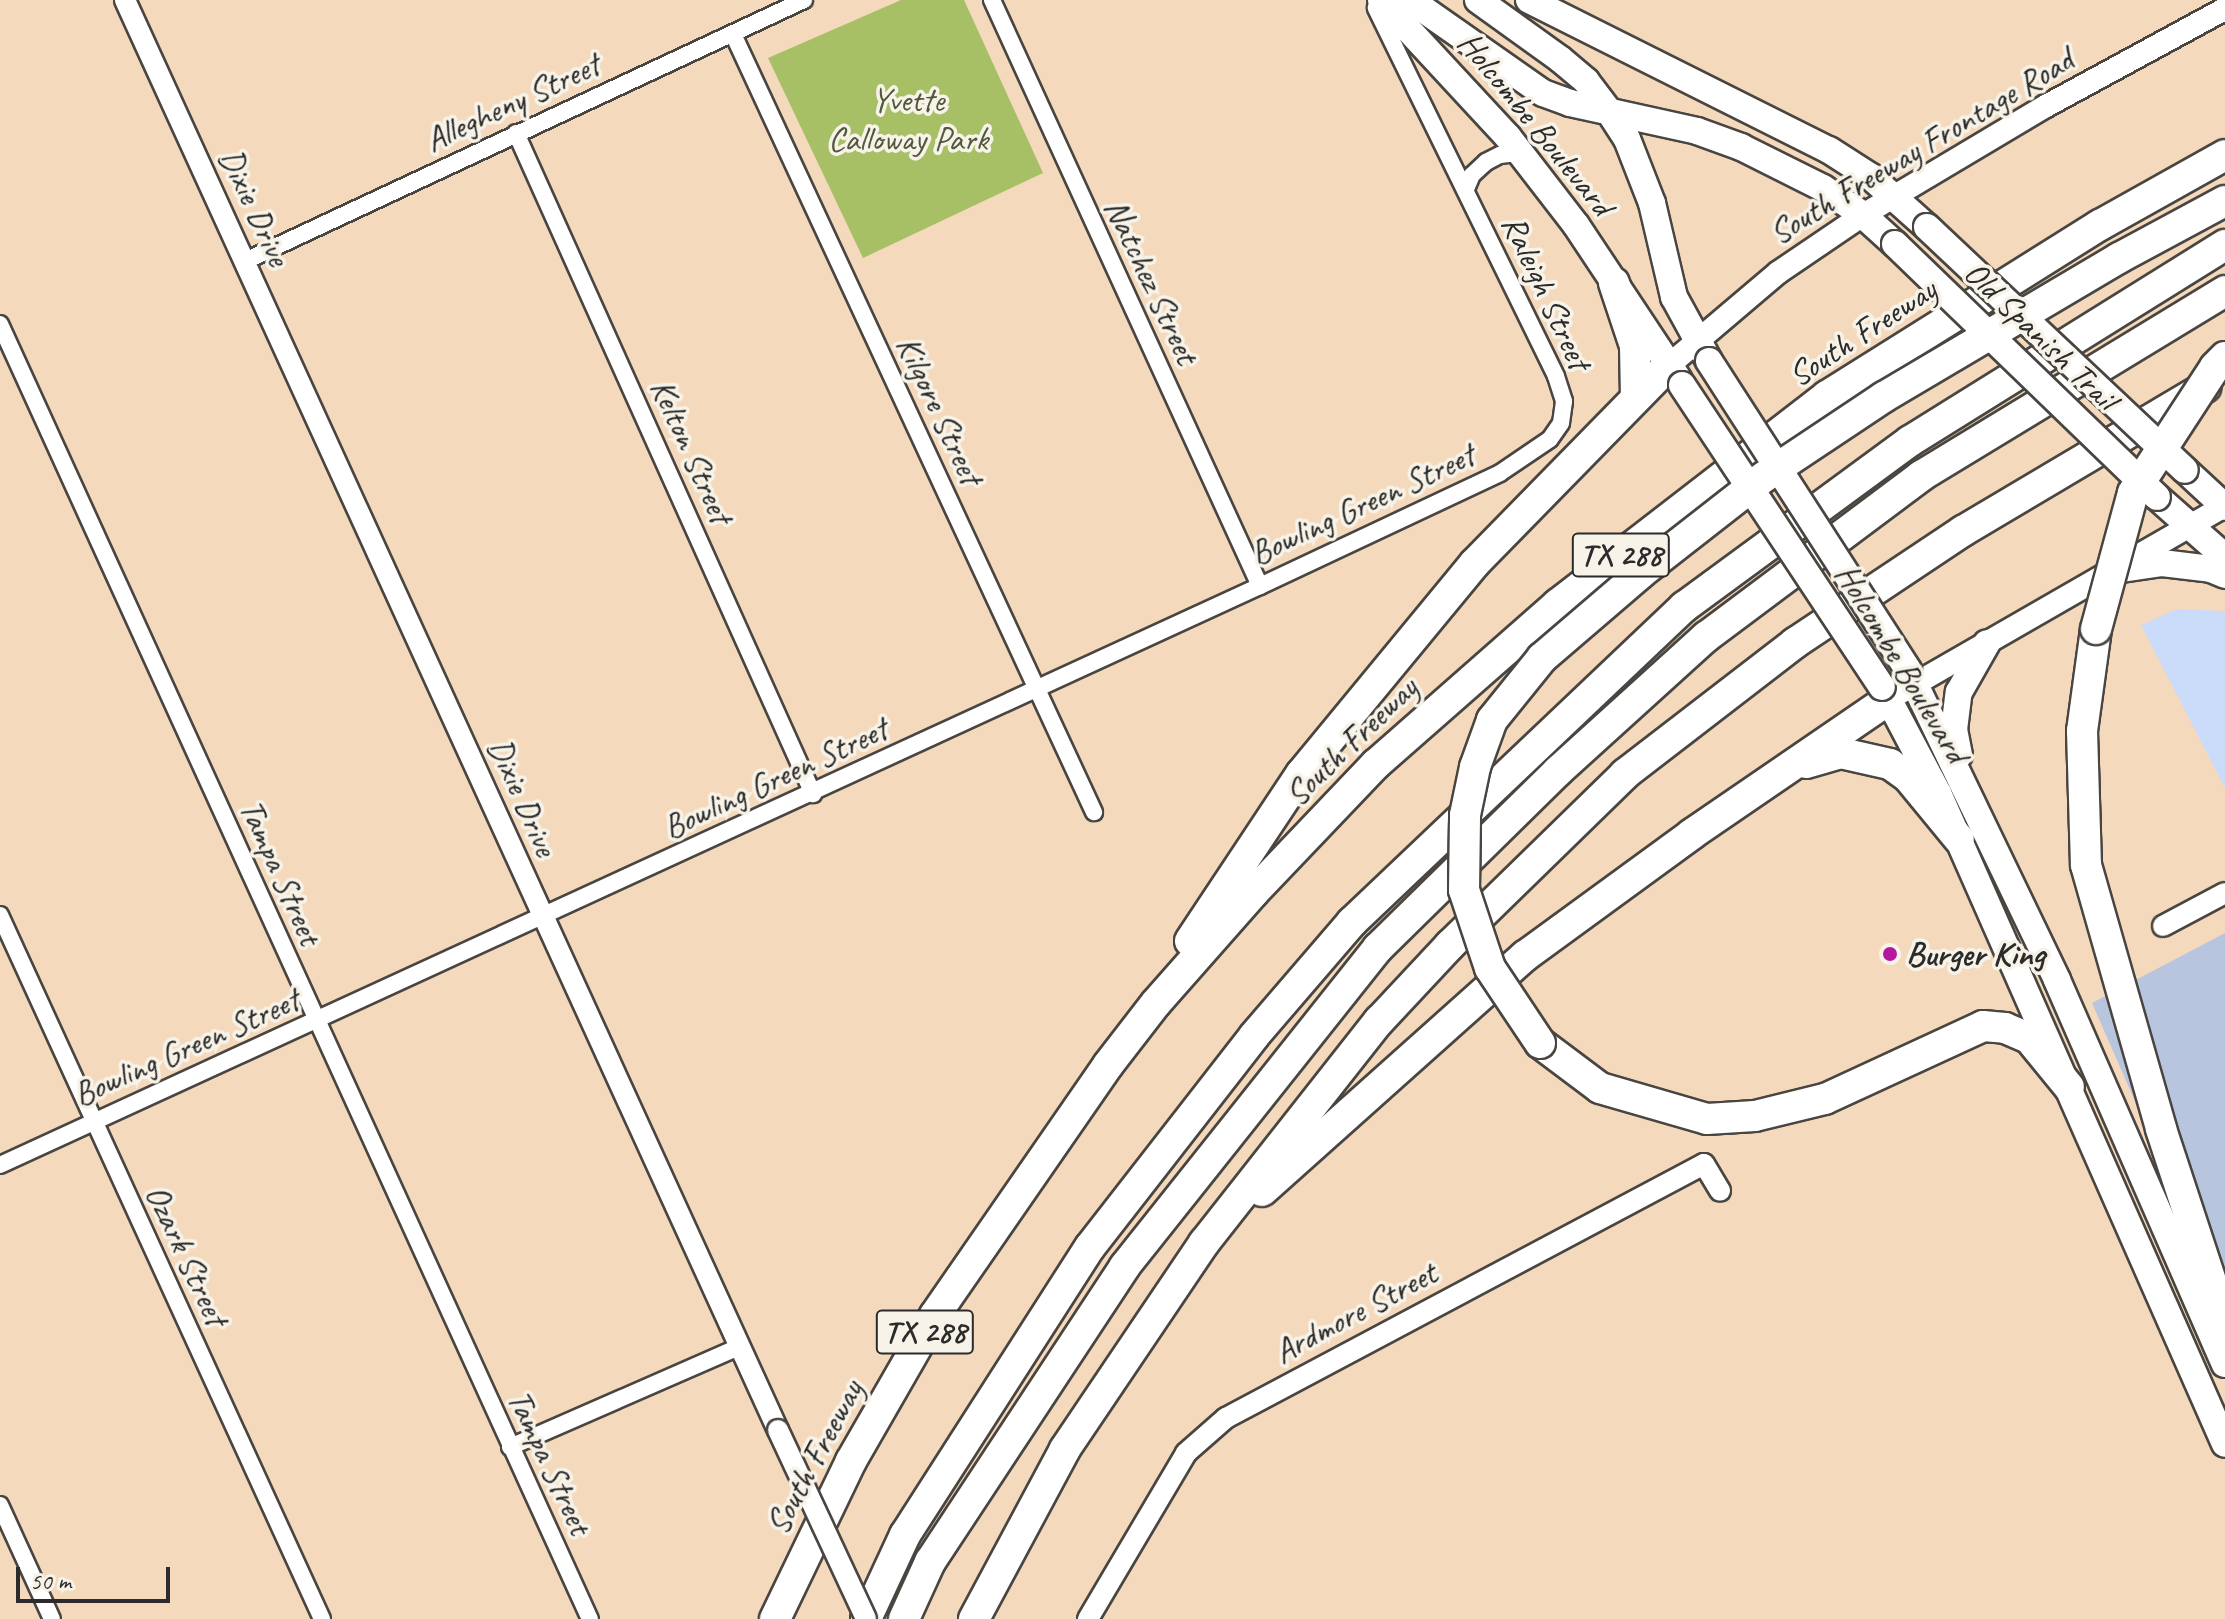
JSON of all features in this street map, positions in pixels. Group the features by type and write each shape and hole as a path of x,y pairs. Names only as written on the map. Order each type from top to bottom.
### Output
{"highway":[{"name":"South Freeway","path":"775,1619 851,1461 935,1315 1108,1065 1156,1003 1254,892 1376,764 1558,604 1827,396 2100,225 2225,155"},
{"path":"2069,1087 2029,1038 2005,1028 1983,1026 1825,1099 1755,1116 1707,1119 1600,1088 1540,1043 1490,968 1464,890 1465,815 1475,767 1492,720 1542,658 1641,573 1764,477 1910,382 2119,258 2225,201"},
{"path":"866,1619 905,1535 1090,1247 1254,1036 1352,922 1684,607 1910,441 2225,245"},
{"path":"1614,283 1635,346 1636,398"},
{"path":"904,1619 930,1562 1125,1266 1378,948 1558,771 1706,637 1921,476 2225,291"},
{"path":"2225,357 2207,379 2133,493 2096,629 2082,731 2086,865 2161,1129 2225,1324"},
{"path":"1108,1065 1301,774 1475,563 1636,398 1675,375"},
{"path":"974,1619 1065,1449 1204,1243 1379,1021 1450,945 1625,774 1795,643 1963,531 2225,376"},
{"path":"1204,1243 1525,956 1785,770 1886,693"},
{"path":"1785,770 1841,753 1890,764 1908,777 1959,839"}],"main road":[{"name":"Holcombe Boulevard","path":"1381,0 1445,66 1520,153 1576,225 1886,693 1959,839 2225,1444"},
{"name":"Old Spanish Trail","path":"1410,0 1543,93 1610,113 1697,131 1741,147 1782,165 1863,215 2188,528 2225,557"},
{"name":"Holcombe Boulevard","path":"1478,0 1586,81 1610,113 1642,173 1674,297 1703,351 1912,677 2057,980 2225,1364"},
{"name":"Old Spanish Trail","path":"1529,0 1829,150 1894,196 2225,506"},
{"name":"South Freeway Frontage Road","path":"1675,375 1703,351 1779,272 1863,215 2046,106 2225,9"},
{"path":"1886,693 1912,677 1987,643 2225,506"},
{"path":"2115,570 2162,563 2211,569 2225,575"},
{"path":"1965,786 1954,730 1955,710 1959,692 1987,643"}],"street":[{"name":"Dixie Drive","path":"125,0 866,1619"},
{"name":"Allegheny Street","path":"245,261 804,0"},
{"name":"Natchez Street","path":"992,0 1260,586"},
{"name":"Raleigh Street","path":"1369,0 1381,14 1556,376 1564,401 1561,423"},
{"name":"Kilgore Street","path":"733,34 1094,812"},
{"name":"Kelton Street","path":"516,133 813,794"},
{"name":"Raleigh Street","path":"1466,189 1472,175 1486,162 1500,155 1520,153"},
{"name":"Tampa Street","path":"0,324 590,1619"},
{"name":"Bowling Green Street","path":"0,1165 813,794 1500,473 1550,439 1561,423"},
{"path":"2163,926 2225,893"},
{"name":"Ozark Street","path":"0,915 322,1619"},
{"name":"Ardmore Street","path":"1088,1619 1186,1453 1226,1418 1704,1164 1720,1191"},
{"path":"510,1447 739,1347"},
{"path":"0,1505 52,1619"}],"shaded area":[{"path":"2177,609 2225,611 2225,788 2141,625"},
{"path":"2225,933 2225,1307 2092,1003"}],"green space":[{"name":"Yvette Calloway Park","path":"901,0 964,0 1043,173 863,258 768,58"}],"place":[{"name":"Burger King","path":"1890,954"}]}
